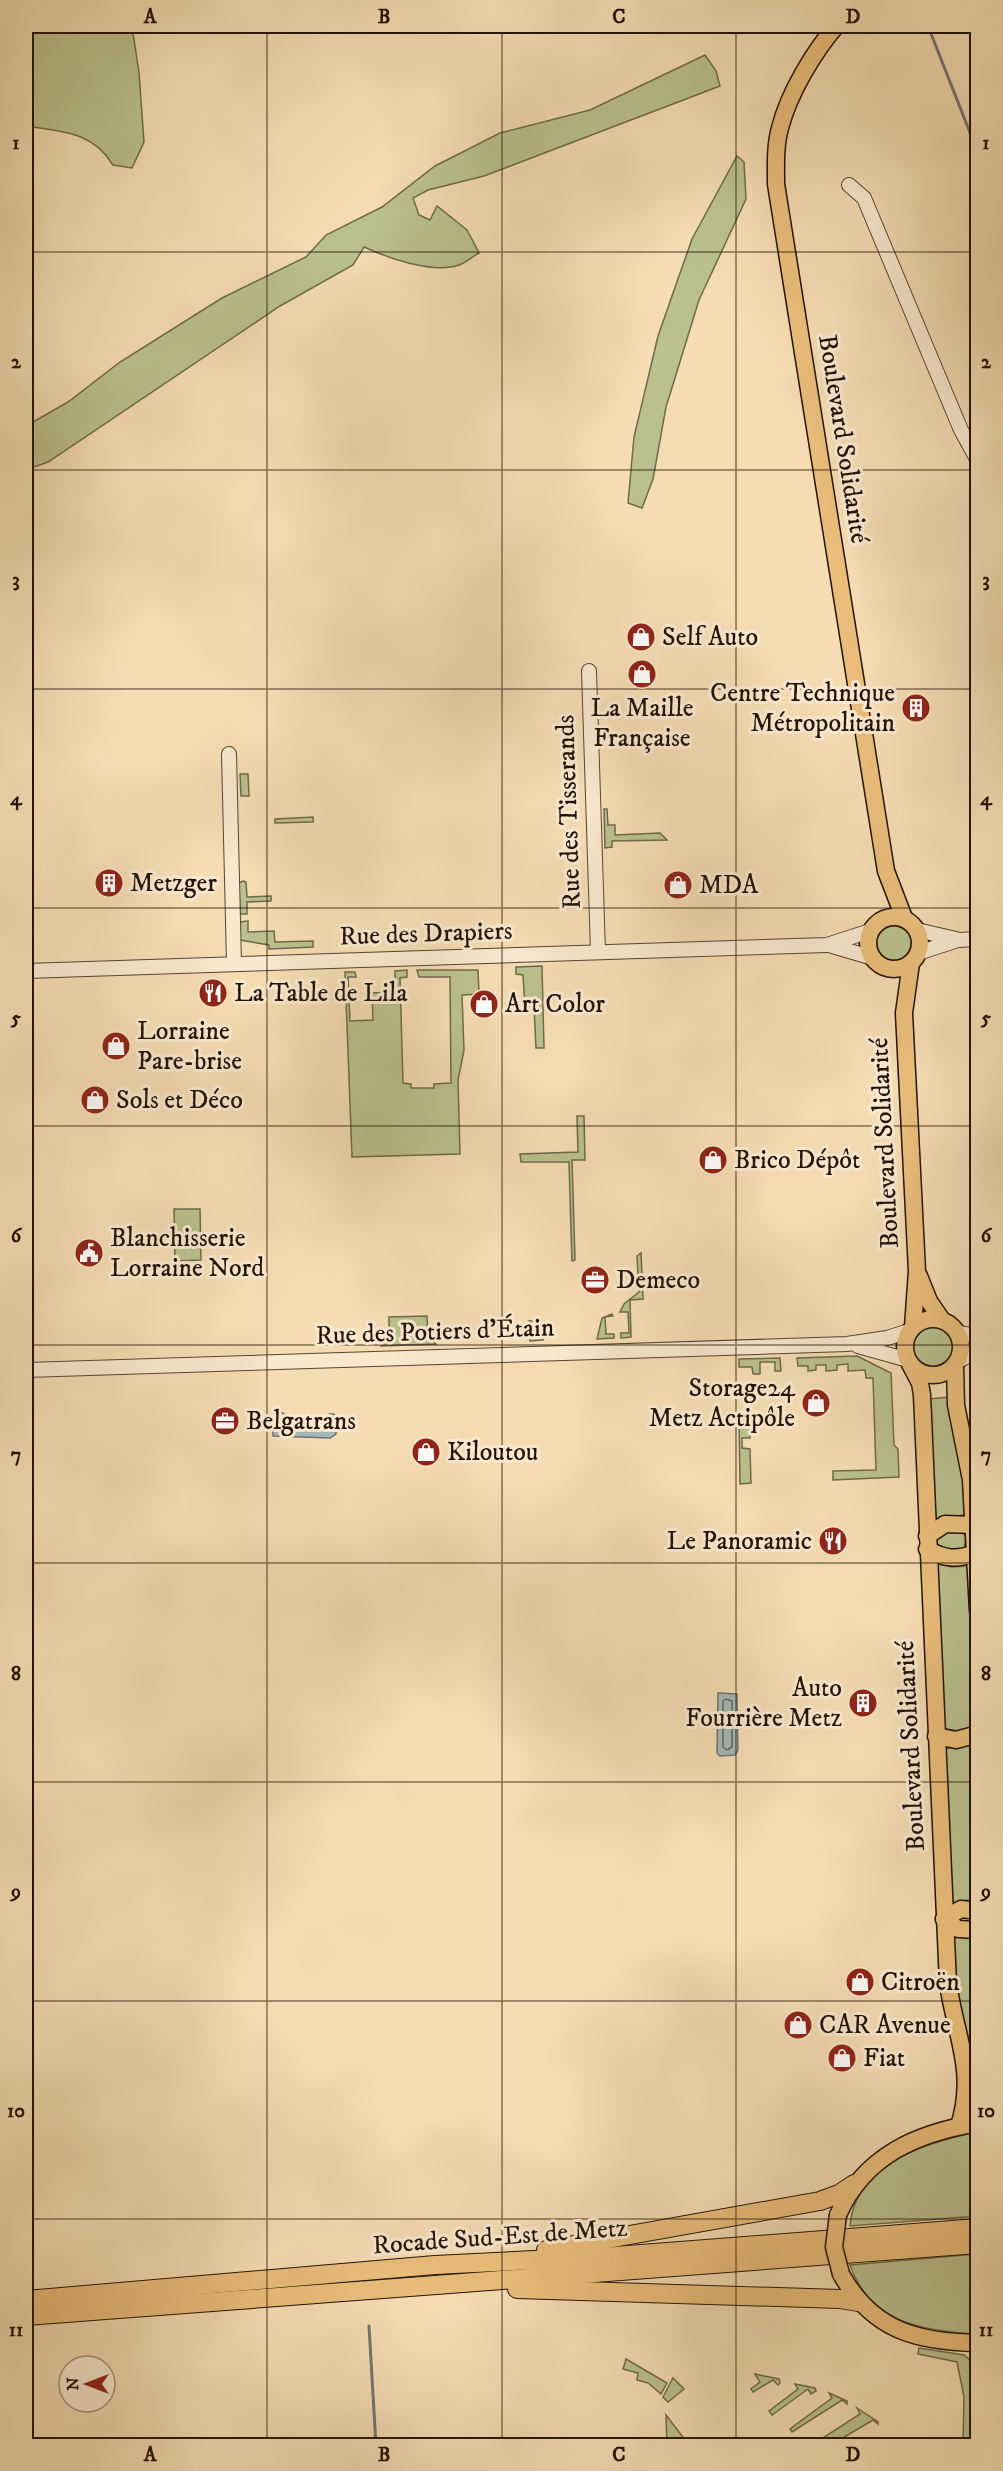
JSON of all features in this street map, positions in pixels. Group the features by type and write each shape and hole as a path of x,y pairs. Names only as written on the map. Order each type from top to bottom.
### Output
{"highway":[{"path":"435,2265 541,2250 820,2201 839,2194 854,2184"},
{"name":"Rocade Sud-Est de Metz","path":"26,2300 435,2265 615,2256 978,2228"},
{"name":"Rocade Sud-Est de Metz","path":"26,2316 978,2244"},
{"path":"380,2289 555,2289 840,2299 858,2302"}],"main road":[{"name":"Boulevard Solidarité","path":"835,27 787,106 775,154 776,184 886,871 903,918"},
{"name":"Boulevard Solidarité","path":"874,927 884,902 886,871"},
{"path":"886,918 903,918 917,930 920,938 915,958 898,969 878,962 868,940 874,927 886,918"},
{"name":"Boulevard Solidarité","path":"911,1329 917,1271 904,1013 915,958"},
{"name":"Boulevard Solidarité","path":"878,962 894,984 904,1013"},
{"name":"Boulevard Solidarité","path":"917,1271 929,1301 942,1320"},
{"path":"956,1364 942,1374 933,1376 918,1371 909,1362 905,1345 911,1329 929,1319 942,1320 958,1333 962,1349 956,1364 955,1392 970,1474 978,1611"},
{"name":"Boulevard Solidarité","path":"909,1362 920,1383 922,1395 948,1984 967,2075 964,2107 959,2126"},
{"path":"974,1525 945,1524 927,1543 946,1558 961,1558 975,1553"},
{"path":"936,1736 957,1740 978,1734"},
{"path":"978,1911 961,1909 944,1919 958,1929 978,1930"},
{"path":"978,2123 959,2126 903,2146 882,2157 854,2184 838,2215 834,2247 841,2274 858,2302 879,2320 921,2337 969,2343 978,2354"}],"street":[{"path":"849,185 864,198 961,430 978,461"},
{"name":"Rue des Tisserands","path":"589,670 598,951"},
{"path":"229,754 234,963"},
{"name":"Rue des Drapiers","path":"26,971 827,945 874,927"},
{"path":"917,930 958,940 978,939"},
{"path":"915,958 958,940"},
{"name":"Rue des Drapiers","path":"827,945 878,962"},
{"name":"Rue des Potiers d'Étain","path":"26,1370 847,1344 884,1339 911,1329"},
{"path":"958,1333 978,1336"},
{"name":"Rue des Potiers d'Étain","path":"847,1344 887,1352 909,1362"},
{"path":"956,1364 978,1351"}],"green space":[{"path":"31,26 132,26 139,73 144,142 132,168 113,165 96,145 86,139 64,132 26,126 26,99 31,71"},
{"path":"705,55 716,71 720,86 484,176 428,190 413,198 419,215 430,220 437,206 467,230 479,253 464,263 436,268 410,264 364,247 353,265 280,306 48,462 26,470 26,426 68,402 120,362 222,298 306,257 326,235 382,207 435,166 500,133 590,110"},
{"path":"737,156 744,162 746,199 699,300 666,407 653,479 642,508 628,503 634,437 658,336 692,239"},
{"path":"240,774 248,774 249,796 241,796"},
{"path":"604,809 607,809 608,825 615,825 615,835 660,833 667,840 612,841 612,847 605,848"},
{"path":"313,817 313,822 275,823 275,819"},
{"path":"246,882 247,897 271,896 271,901 247,902 247,914 240,914 239,883"},
{"path":"248,921 248,932 274,931 275,942 313,941 313,947 269,949 269,945 240,940 240,922"},
{"path":"894,926 906,931 911,943 906,955 894,960 882,955 877,943 882,931"},
{"path":"542,966 544,1048 536,1048 534,1006 525,1007 523,975 516,974 516,967"},
{"path":"407,970 407,977 400,978 403,1083 411,1084 411,1088 434,1088 434,1084 451,1083 450,977 419,977 417,970 478,970 479,994 462,995 464,1050 458,1080 460,1154 352,1157 345,972 355,972 356,977 348,977 350,1021 373,1020 372,993 395,992 395,971"},
{"path":"577,1116 584,1116 585,1160 572,1160 575,1260 572,1261 569,1162 521,1162 520,1154 578,1152"},
{"path":"174,1209 200,1209 201,1260 175,1261"},
{"path":"641,1253 643,1299 630,1300 631,1337 621,1338 621,1333 629,1333 628,1312 620,1312 624,1304 639,1292 637,1256"},
{"path":"612,1314 613,1316 605,1317 606,1334 614,1334 614,1338 597,1339 602,1318"},
{"path":"427,1316 428,1337 436,1344 381,1346 381,1339 389,1338 389,1317"},
{"path":"529,1321 535,1321 535,1335 543,1335 543,1340 530,1341"},
{"path":"933,1325 948,1332 955,1347 948,1362 933,1369 918,1362 911,1347 918,1332"},
{"path":"857,1356 891,1373 894,1445 898,1449 899,1477 833,1480 833,1471 876,1470 873,1378 866,1378 865,1370 848,1371 848,1364 837,1365 837,1370 826,1371 826,1365 816,1365 816,1370 808,1371 808,1366 798,1366 797,1358"},
{"path":"780,1358 781,1371 775,1371 775,1362 760,1362 760,1374 753,1374 752,1367 739,1367 739,1359"},
{"path":"949,1397 959,1445 968,1514 947,1518 936,1525 929,1399"},
{"path":"739,1420 749,1420 750,1438 742,1438 742,1448 750,1449 751,1483 740,1484"},
{"path":"950,1531 962,1532 966,1537 964,1549 949,1550 936,1543 939,1537"},
{"path":"936,1561 951,1567 970,1566 977,1719 967,1732 946,1729 941,1718"},
{"path":"970,1742 977,1744 977,1902 968,1900 950,1904 943,1750"},
{"path":"951,1932 977,1936 977,2113 973,2113 972,2072 958,2008"},
{"path":"977,2132 977,2216 850,2226 855,2204 865,2186 879,2171 915,2150 936,2142"},
{"path":"977,2254 977,2334 918,2326 885,2312 871,2300 859,2284 850,2265"},
{"path":"919,2348 964,2355 977,2366 977,2445 963,2445 964,2397 957,2362 918,2354"},
{"path":"626,2359 667,2383 661,2394 648,2383 637,2380 638,2373 623,2369"},
{"path":"755,2374 779,2379 780,2383 778,2385 773,2380 753,2392 751,2389 760,2382"},
{"path":"673,2378 684,2389 668,2402 663,2397"},
{"path":"795,2384 815,2388 816,2391 811,2394 808,2389 772,2415 769,2411 798,2389"},
{"path":"829,2393 847,2401 847,2404 842,2400 792,2432 790,2429 832,2398"},
{"path":"857,2408 878,2422 878,2424 873,2420 831,2445 812,2445 860,2414"},
{"path":"666,2415 686,2441 680,2445 667,2445"}],"water":[{"path":"278,1411 307,1430 321,1424 329,1414 334,1414 336,1434 330,1438 273,1436 272,1422"},
{"path":"718,1693 737,1694 738,1750 735,1755 720,1756 717,1753"}],"waterway":[{"path":"928,26 978,153"},
{"path":"369,2326 376,2446"}],"place":[{"name":"Self Auto","path":"641,637"},
{"name":"La Maille Française","path":"642,674"},
{"name":"Centre Technique Métropolitain","path":"916,708"},
{"name":"Metzger","path":"109,883"},
{"name":"MDA","path":"678,885"},
{"name":"La Table de Lila","path":"213,993"},
{"name":"Art Color","path":"484,1004"},
{"name":"Lorraine Pare-brise","path":"116,1046"},
{"name":"Sols et Déco","path":"95,1100"},
{"name":"Brico Dépôt","path":"713,1160"},
{"name":"Blanchisserie Lorraine Nord","path":"89,1253"},
{"name":"Demeco","path":"595,1280"},
{"name":"Storage24 Metz Actipôle","path":"816,1403"},
{"name":"Belgatrans","path":"225,1421"},
{"name":"Kiloutou","path":"426,1452"},
{"name":"Le Panoramic","path":"833,1541"},
{"name":"Auto Fourrière Metz","path":"863,1703"},
{"name":"Citroën","path":"860,1982"},
{"name":"CAR Avenue","path":"798,2025"},
{"name":"Fiat","path":"842,2058"}]}
